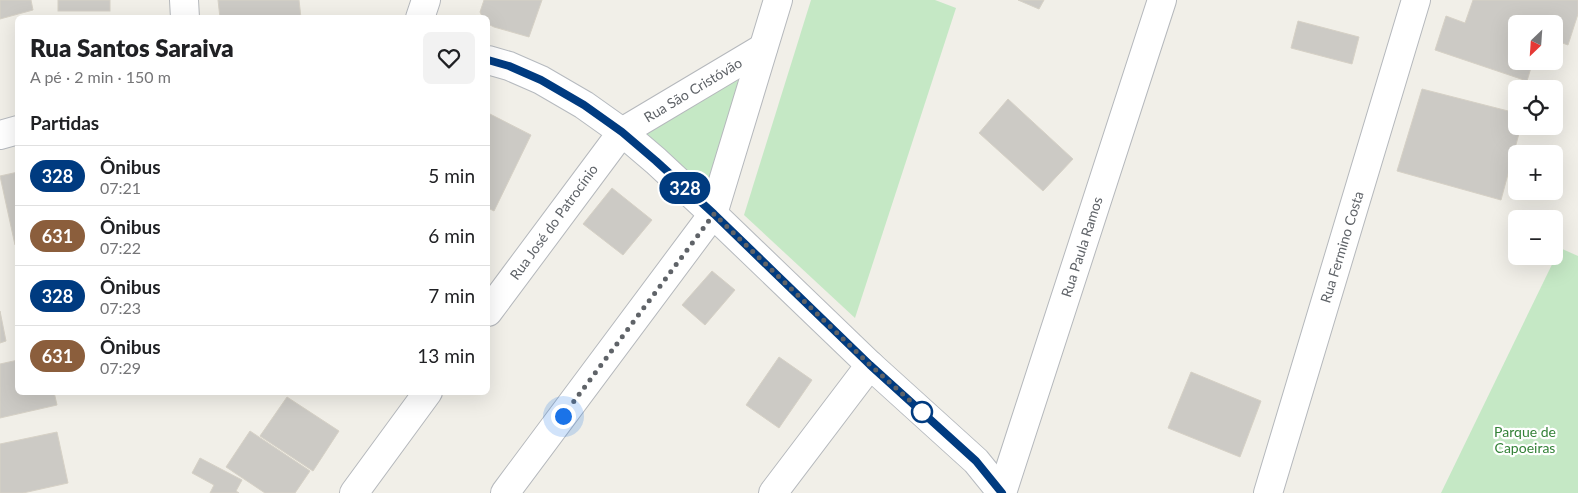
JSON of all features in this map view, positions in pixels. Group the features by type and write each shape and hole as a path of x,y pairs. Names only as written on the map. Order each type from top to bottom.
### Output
{"street":[{"path":"184,0 185,15"},
{"path":"421,15 426,0"},
{"name":"Rua São Cristóvão","path":"714,214 778,0"},
{"name":"Rua Paula Ramos","path":"1002,493 1162,0"},
{"name":"Rua Fermino Costa","path":"1268,493 1416,0"},
{"name":"Rua São Cristóvão","path":"622,132 763,48"},
{"path":"490,61 509,66 541,80 584,105 622,132 714,214 870,365 976,461 1002,493"},
{"path":"0,135 15,131"},
{"name":"Rua José do Patrocínio","path":"490,309 622,132"},
{"path":"505,493 714,214"},
{"path":"773,493 870,365"},
{"path":"354,493 426,395"}],"green space":[{"path":"811,0 935,0 956,8 855,318 744,215"},
{"path":"739,77 748,79 710,179 699,182 647,134 646,126"},
{"name":"Parque de Capoeiras","path":"1563,249 1578,256 1578,493 1441,493 1552,265 1563,265"}],"building":[{"path":"0,0 31,0 33,10 0,19"},
{"path":"58,0 110,0 110,11 58,11"},
{"path":"218,0 299,0 301,15 220,15"},
{"path":"484,0 542,0 529,37 490,25 490,15 482,15 480,12"},
{"path":"1018,0 1044,0 1039,9"},
{"path":"1473,0 1578,0 1578,14 1568,45 1563,43 1563,15 1508,15 1508,70 1530,70 1527,80 1435,50 1446,16 1465,23"},
{"path":"1298,21 1359,37 1352,64 1291,48"},
{"path":"1422,89 1508,111 1508,135 1519,135 1516,145 1508,145 1508,174 1501,200 1397,171"},
{"path":"1008,99 1073,159 1043,191 979,133"},
{"path":"490,114 531,135 494,211 490,209"},
{"path":"15,173 15,245 0,176"},
{"path":"612,188 652,220 623,255 583,224"},
{"path":"712,271 735,290 705,325 682,305"},
{"path":"0,311 6,341 0,343"},
{"path":"779,357 812,380 779,428 746,405"},
{"path":"15,361 15,395 55,395 57,405 0,418 0,364"},
{"path":"1191,372 1261,401 1240,457 1168,428"},
{"path":"287,397 339,431 313,471 260,436"},
{"path":"250,431 310,471 295,493 265,493 226,467"},
{"path":"57,432 68,483 23,493 0,493 0,444"},
{"path":"200,458 242,480 236,491 239,493 210,493 214,485 192,473"}],"bus line":[{"name":"328","path":"490,61 509,66 541,80 584,105 622,132 714,214 870,365 976,461 1002,493"}],"route":[{"path":"563,416 714,214 870,365 925,414 922,412"}]}
